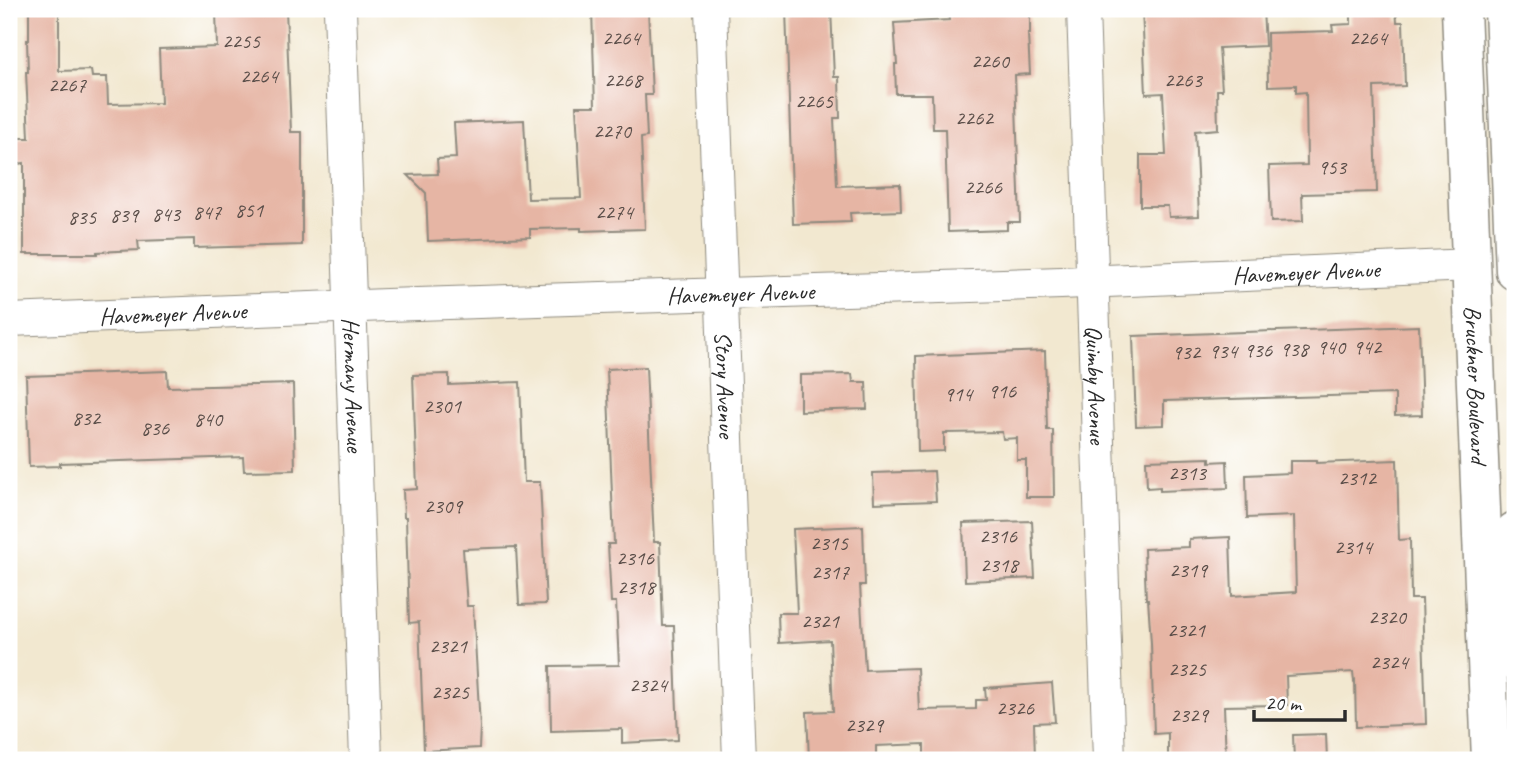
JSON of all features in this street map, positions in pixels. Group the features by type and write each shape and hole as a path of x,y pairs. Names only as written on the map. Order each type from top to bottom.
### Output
{"main road":[{"name":"Bruckner Boulevard","path":"1461,9 1491,760"},
{"path":"1504,9 1515,257"},
{"path":"1515,248 1515,271"},
{"path":"1515,531 1512,610 1515,660"}],"street":[{"name":"Hermany Avenue","path":"340,9 366,760"},
{"name":"Story Avenue","path":"711,9 738,760"},
{"name":"Quimby Avenue","path":"1083,9 1109,760"},
{"name":"Havemeyer Avenue","path":"9,320 1470,265"}],"building":[{"path":"29,9 59,9 59,71 91,70 92,77 107,77 108,104 161,103 159,49 217,47 216,9 286,9 291,132 302,132 302,245 194,248 194,239 138,241 139,250 97,254 24,254 24,163 18,164 17,138 29,138 26,72"},
{"path":"592,9 648,9 652,95 645,95 647,137 641,138 645,229 530,229 530,237 428,241 426,193 408,175 438,174 437,159 456,158 454,123 524,120 528,199 581,198 576,106 595,106"},
{"path":"786,9 831,9 834,77 839,77 840,118 834,118 837,186 900,184 901,211 850,213 851,222 793,224"},
{"path":"948,9 1030,9 1030,74 1015,75 1020,222 1007,222 1007,230 948,232 945,129 933,129 932,94 896,94 894,23 949,20"},
{"path":"1142,9 1263,9 1265,46 1219,48 1222,90 1217,90 1218,129 1195,131 1199,216 1169,217 1168,206 1140,206 1140,155 1166,155 1163,93 1146,94"},
{"path":"1351,9 1396,9 1397,22 1403,22 1405,86 1374,87 1377,192 1302,194 1303,221 1271,222 1269,166 1307,165 1306,92 1296,93 1296,85 1268,86 1267,33 1333,31 1332,25 1351,24"},
{"path":"1419,326 1422,415 1395,416 1395,394 1164,401 1164,425 1136,426 1133,336"},
{"path":"1045,351 1047,430 1053,430 1054,497 1026,497 1026,460 1017,460 1017,438 1003,439 1002,432 944,433 944,451 918,452 916,356"},
{"path":"646,367 654,542 660,542 663,626 674,626 678,740 622,743 622,729 551,731 550,666 619,665 616,602 611,602 608,544 614,544 607,369"},
{"path":"167,371 168,387 293,384 295,470 244,471 243,457 60,463 60,466 29,467 26,376"},
{"path":"449,374 449,385 520,382 524,482 540,482 546,604 519,605 516,547 463,549 467,606 473,606 479,748 424,751 419,622 409,623 403,490 417,489 413,375"},
{"path":"852,374 853,382 866,382 867,409 800,411 800,375"},
{"path":"1210,458 1210,462 1227,461 1228,488 1160,491 1160,487 1147,488 1146,460"},
{"path":"1397,460 1399,540 1410,539 1411,599 1422,599 1426,724 1356,727 1353,672 1286,676 1287,705 1224,706 1226,760 1168,760 1168,733 1154,734 1144,549 1189,547 1189,539 1230,537 1232,596 1296,592 1294,516 1247,518 1246,475 1290,473 1290,461 1316,463"},
{"path":"934,471 936,501 874,503 873,473"},
{"path":"1032,521 1035,578 965,581 963,523"},
{"path":"863,526 865,585 860,585 865,670 917,668 919,710 976,709 976,700 986,700 985,688 1052,683 1055,722 1034,723 1035,760 924,760 924,744 876,746 876,760 809,760 807,712 833,711 830,640 779,643 778,613 797,613 793,529"},
{"path":"1326,734 1327,760 1294,760 1293,735"}]}
